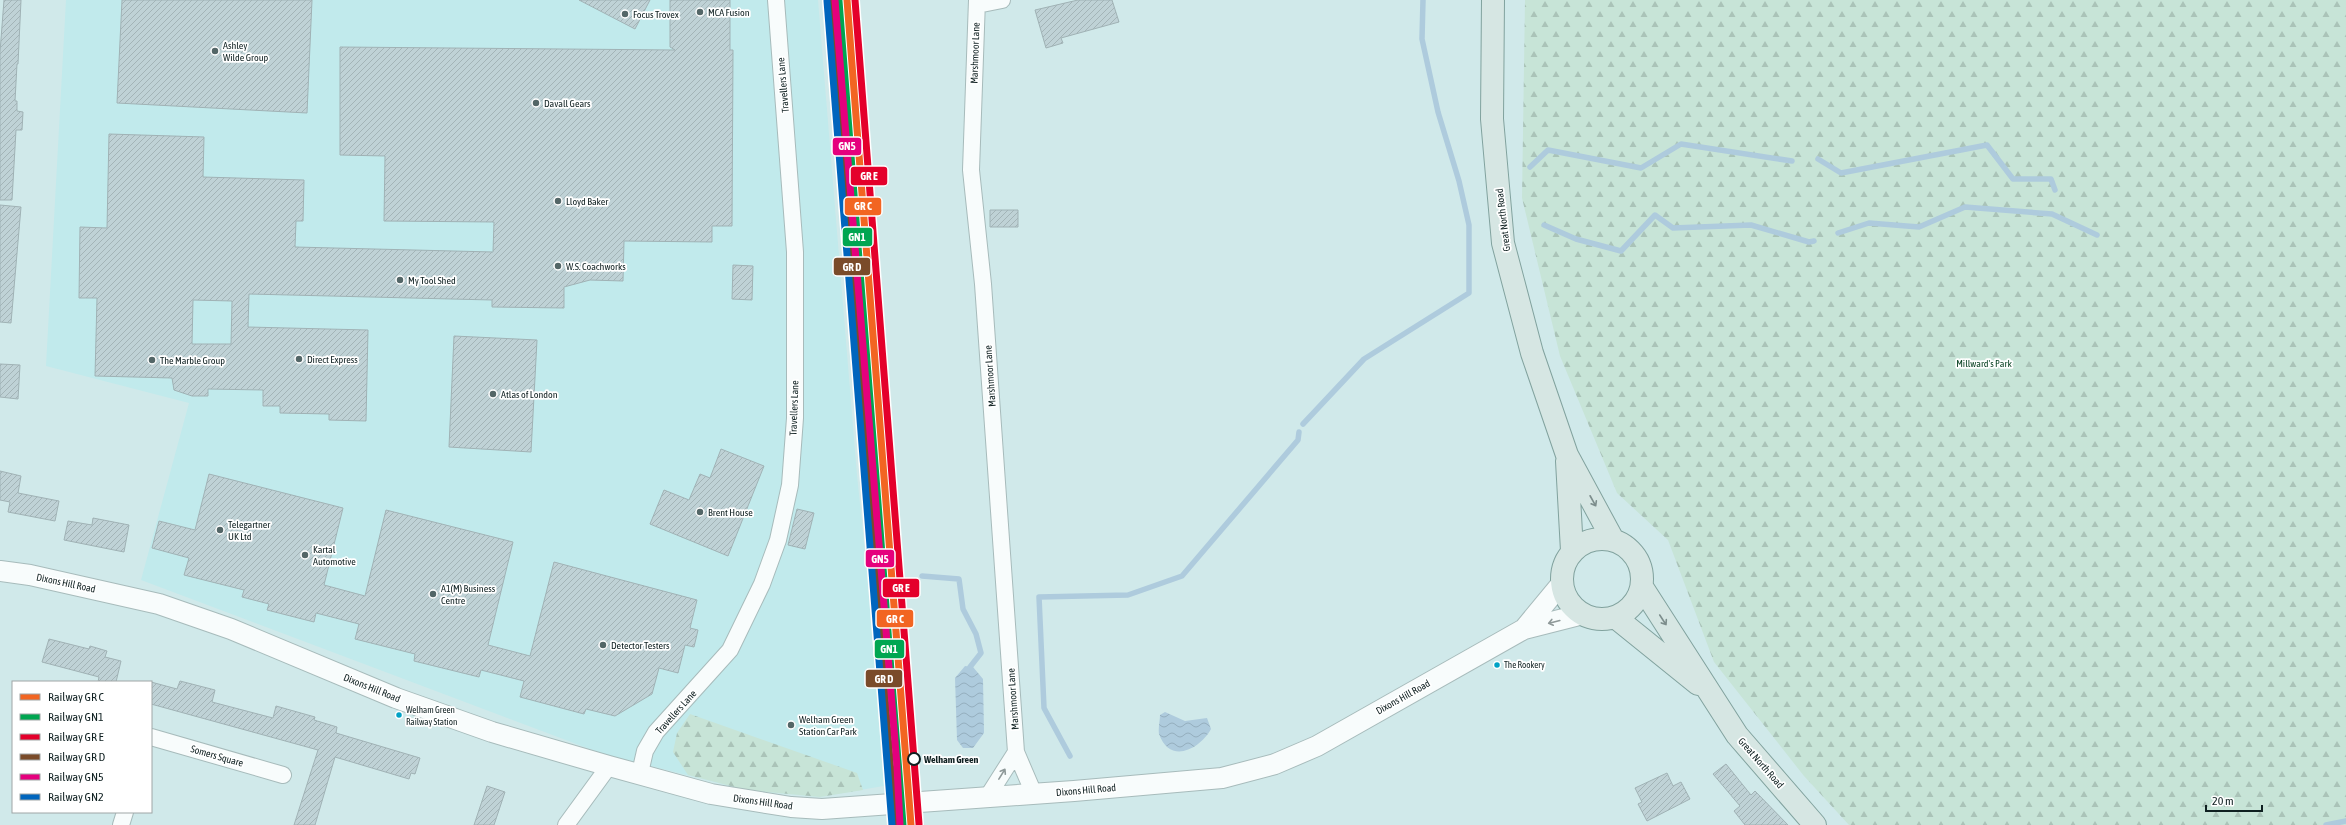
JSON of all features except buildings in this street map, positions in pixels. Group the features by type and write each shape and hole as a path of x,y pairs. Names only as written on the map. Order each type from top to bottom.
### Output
{"main road":[{"name":"Great North Road","path":"1493,0 1492,119 1504,243 1532,353 1567,455 1613,540"},
{"name":"Great North Road","path":"1567,455 1572,551"},
{"path":"1598,538 1613,540 1627,547 1637,558 1643,575 1642,587 1637,600 1629,610 1615,617 1599,619 1583,614 1574,608 1566,595 1562,583 1563,568 1572,551 1584,542 1598,538"},
{"name":"Great North Road","path":"1642,587 1737,735 1815,825"},
{"name":"Great North Road","path":"1615,617 1713,696"}],"street":[{"name":"Travellers Lane","path":"640,773 645,751 656,732 730,650 762,584 776,546 790,485 795,418 795,252 776,0"},
{"path":"977,3 1002,0"},
{"name":"Marshmoor Lane","path":"977,3 971,170 983,284 1016,752 1034,794"},
{"name":"Dixons Hill Road","path":"0,572 30,575 159,604 231,630 396,698 492,732 711,794 751,802 791,807 851,807 1034,794 1222,778 1275,764 1317,746 1524,629 1583,614"},
{"name":"Dixons Hill Road","path":"1524,629 1562,583"},
{"name":"Somers Square","path":"152,737 283,775"},
{"path":"980,797 1016,752"},
{"path":"566,825 608,766"},
{"path":"121,825 125,813"}],"shaded area":[{"path":"66,0 818,0 857,475 889,785 820,797 746,790 603,754 141,580 189,403 46,366"}],"green space":[{"name":"Millward's Park","path":"1525,0 2346,0 2346,825 1849,825 1804,776 1714,662 1668,540 1617,493 1560,356 1522,198"},
{"path":"690,714 857,773 863,790 820,797 746,790 688,775 673,752 677,733"}],"water":[{"path":"965,666 973,667 983,679 984,733 973,748 963,748 957,740 955,678"},
{"path":"1165,712 1185,721 1207,718 1211,729 1200,743 1193,748 1185,751 1170,749 1164,744 1159,734 1160,715"}],"waterway":[{"path":"1303,424 1364,359 1469,293 1469,225 1459,181 1438,112 1422,39 1423,0"},
{"path":"1530,167 1548,150 1641,168 1681,144 1792,161"},
{"path":"1818,159 1841,173 1987,145 2013,179 2051,179 2055,190"},
{"path":"1838,233 1869,223 1919,227 1965,207 2052,214 2097,235"},
{"path":"1544,225 1576,239 1621,251 1655,215 1673,228 1751,225 1809,242 1814,241"},
{"path":"1070,756 1044,708 1039,597 1128,595 1182,576 1298,440 1299,432"},
{"path":"922,576 959,579 963,609 976,634 981,653 970,667"},
{"path":"2326,825 2346,821"}],"transit line":[{"path":"847,0 911,825"},
{"path":"855,0 919,824"},
{"path":"831,1 895,825"}],"rail line":[{"name":"GN5","path":"835,0 897,766 900,825"},
{"name":"GN2","path":"827,1 892,825"},
{"name":"GN1","path":"839,1 903,825"}],"place":[{"name":"MCA Fusion","path":"700,12"},
{"name":"Focus Trovex","path":"625,14"},
{"name":"Ashley Wilde Group","path":"215,51"},
{"name":"Davall Gears","path":"536,103"},
{"name":"Lloyd Baker","path":"558,201"},
{"name":"W.S. Coachworks","path":"558,266"},
{"name":"My Tool Shed","path":"400,280"},
{"name":"Direct Express","path":"299,359"},
{"name":"The Marble Group","path":"152,360"},
{"name":"Atlas of London","path":"493,394"},
{"name":"Brent House","path":"700,512"},
{"name":"Telegartner UK Ltd","path":"220,530"},
{"name":"Kartal Automotive","path":"305,555"},
{"name":"A1(M) Business Centre","path":"433,594"},
{"name":"Detector Testers","path":"603,645"},
{"name":"The Rookery","path":"1497,665"},
{"name":"Welham Green Railway Station","path":"399,715"},
{"name":"Welham Green Station Car Park","path":"791,725"},
{"name":"Welham Green","path":"914,759"}]}
